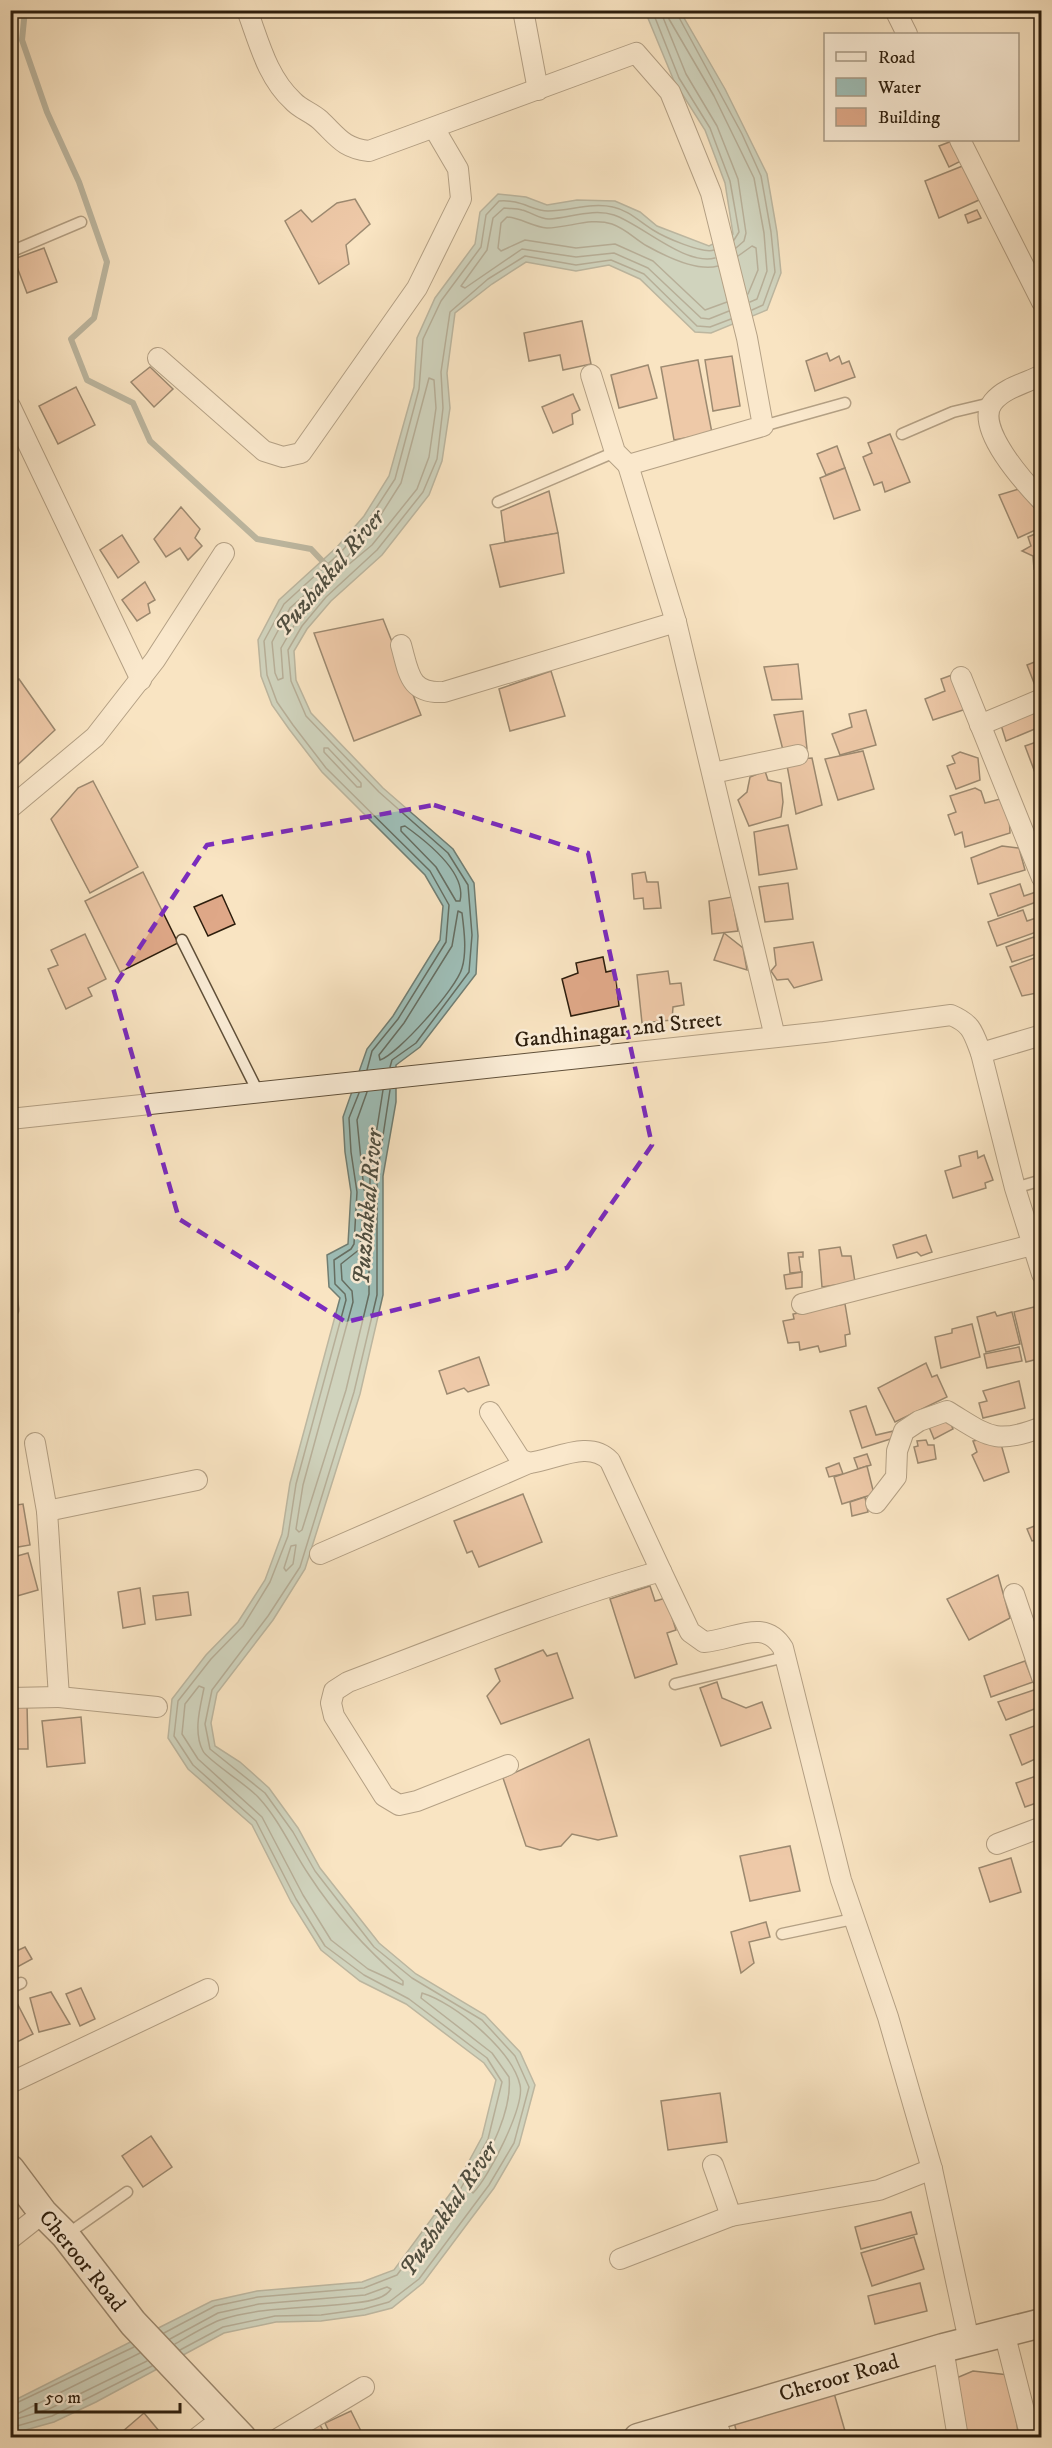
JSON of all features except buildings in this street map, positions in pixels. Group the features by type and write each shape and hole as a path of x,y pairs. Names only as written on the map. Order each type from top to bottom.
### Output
{"main road":[{"name":"Cheroor Road","path":"10,2169 133,2323 232,2428"},
{"name":"Cheroor Road","path":"638,2438 718,2426 956,2344 1041,2323"}],"street":[{"path":"247,10 272,75 281,90 295,104 316,116 351,149 369,151 636,53 670,92 711,193 747,338 763,426 621,459"},
{"path":"523,10 538,90"},
{"path":"895,10 906,33"},
{"path":"158,358 264,451 283,458 301,453 417,288 461,199 458,169 434,128"},
{"path":"960,141 1041,302"},
{"path":"591,375 676,622 775,1037"},
{"path":"1041,375 1006,392 992,403 989,416 999,448 1041,501"},
{"path":"10,406 141,680"},
{"path":"10,808 94,737 141,680 224,553"},
{"path":"401,645 412,682 427,693 444,692 676,622"},
{"path":"962,677 1041,878"},
{"path":"980,724 1041,699"},
{"path":"713,773 798,754"},
{"name":"Gandhinagar 2nd Street","path":"10,1119 775,1037 951,1015 966,1022 973,1031 981,1053 1015,1188 1037,1246 1041,1274"},
{"path":"981,1053 1041,1035"},
{"path":"802,1304 1037,1246"},
{"path":"876,1503 896,1477 897,1451 904,1431 919,1421 947,1411 975,1431 1002,1438 1013,1437 1041,1427"},
{"path":"490,1412 520,1459 529,1463"},
{"path":"35,1443 47,1511 59,1697"},
{"path":"320,1554 529,1463 586,1450 601,1452 610,1461 690,1632 705,1642 760,1630 776,1636 785,1657 853,1919 888,2017 932,2169 956,2344 958,2438"},
{"path":"47,1511 197,1480"},
{"path":"508,1765 417,1801 399,1805 384,1796 334,1716 331,1703 334,1691 348,1682 530,1613 602,1587 660,1571"},
{"path":"1014,1594 1041,1677"},
{"path":"10,1698 59,1697 157,1707"},
{"path":"997,1844 1041,1827"},
{"path":"10,2083 208,1989"},
{"path":"713,2165 731,2216"},
{"path":"620,2259 731,2216 879,2190 932,2169"},
{"path":"10,2239 43,2213"},
{"path":"1004,2332 1031,2438"},
{"path":"279,2438 364,2387"},
{"path":"197,2438 232,2428"}],"lane":[{"path":"10,252 81,222"},
{"path":"763,426 845,403"},
{"path":"902,434 953,412 992,403"},
{"path":"498,502 621,459"},
{"path":"182,940 258,1092"},
{"path":"1015,1188 1041,1179"},
{"path":"10,1280 13,1310 10,1314"},
{"path":"675,1684 785,1657"},
{"path":"782,1934 853,1919"},
{"path":"10,1988 21,1983"},
{"path":"65,2235 127,2192"}],"highlighted area":[{"path":"434,805 588,853 652,1145 567,1268 346,1322 179,1219 113,988 207,845"}],"water":[{"name":"Puzhakkal River","path":"645,11 680,11 725,89 767,174 781,273 767,310 711,333 695,332 640,279 609,265 576,271 526,262 492,284 455,313 447,373 450,408 442,461 429,495 382,555 331,601 307,629 294,651 296,680 311,713 383,788 453,849 474,883 478,936 476,974 420,1047 396,1065 396,1102 383,1176 383,1295 360,1394 305,1569 273,1620 217,1693 211,1723 215,1746 240,1762 269,1788 298,1828 320,1868 379,1943 416,1974 485,2015 520,2052 535,2085 519,2145 494,2188 423,2283 392,2308 365,2315 321,2321 276,2322 224,2333 54,2422 11,2434 11,2402 212,2301 257,2291 362,2282 394,2270 455,2187 482,2137 496,2080 484,2063 406,2004 360,1981 321,1950 291,1902 252,1825 188,1769 168,1738 172,1699 206,1655 238,1622 265,1580 282,1534 290,1483 340,1298 329,1287 327,1255 348,1244 351,1192 343,1117 367,1049 393,1016 440,940 443,906 425,875 322,772 272,705 261,676 258,640 279,600 337,547 364,516 389,476 414,387 417,338 435,298 475,244 480,212 498,194 526,197 547,205 577,200 615,201 640,212 657,226 709,246 733,234 725,183 705,130 674,81"}],"waterway":[{"name":"Puzhakkal River","path":"25,10 22,40 47,112 79,182 107,262 94,318 71,339 87,380 133,403 150,441 257,539 311,549 327,566"}]}
